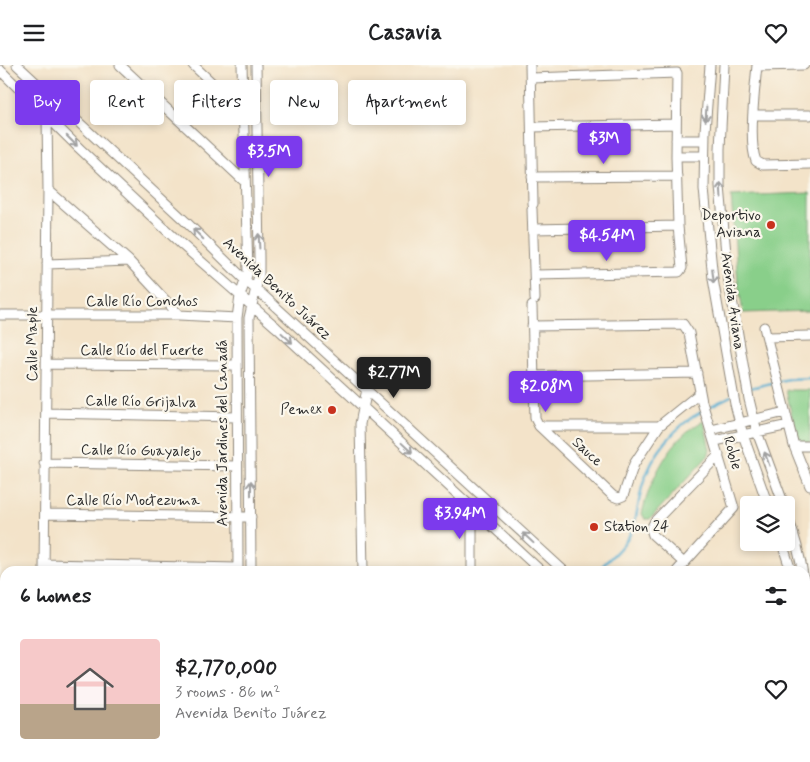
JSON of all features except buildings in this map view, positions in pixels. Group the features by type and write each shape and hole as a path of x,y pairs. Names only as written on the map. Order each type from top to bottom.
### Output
{"street":[{"name":"Avenida Benito Juárez","path":"17,65 185,221 246,281 367,389 559,566"},
{"path":"120,65 245,182"},
{"path":"193,65 209,80"},
{"name":"Avenida Jardines del Canadá","path":"242,65 242,80"},
{"name":"Avenida Jardines del Canadá","path":"251,566 249,318 256,289 259,258 256,65"},
{"path":"530,65 534,229 533,376 534,411 539,427 659,425 701,397"},
{"name":"Avenida Aviana","path":"710,65 704,153 704,189 713,279 735,404 743,435 765,496"},
{"name":"Avenida Aviana","path":"724,65 720,186 728,276 748,399 757,432 781,496"},
{"path":"804,65 757,65 753,115 754,157 756,161 763,165 810,164"},
{"name":"Avenida Benito Juárez","path":"0,70 15,85"},
{"path":"531,78 677,73 676,156 678,226 682,268 680,272 534,275"},
{"path":"753,115 810,115"},
{"path":"532,127 676,124"},
{"name":"Calle Maple","path":"44,566 44,463 47,364 47,125"},
{"name":"Avenida Benito Juárez","path":"56,125 180,243 251,305 536,566"},
{"name":"Avenida Jardines del Canadá","path":"238,566 237,318 240,296 246,281 248,263 243,125"},
{"path":"676,140 705,140"},
{"path":"676,156 720,149"},
{"path":"532,177 677,176"},
{"path":"48,190 129,261 179,315"},
{"path":"534,229 678,226"},
{"path":"46,264 129,261"},
{"name":"Calle Río Conchos","path":"0,315 179,315 237,318"},
{"name":"Roble","path":"532,326 683,324 690,333 701,397 734,508 681,566"},
{"path":"764,327 794,446 810,486"},
{"path":"767,337 810,336"},
{"name":"Calle Río del Fuerte","path":"47,364 236,365"},
{"path":"533,376 697,373"},
{"path":"363,566 360,424 367,389"},
{"name":"Calle Río Grijalva","path":"46,413 236,417"},
{"path":"711,430 785,413"},
{"name":"Sauce","path":"539,427 618,498 623,496 634,464 659,425"},
{"path":"715,441 789,425"},
{"path":"794,446 810,446"},
{"path":"684,563 653,535 652,529 655,521 719,455"},
{"name":"Calle Río Guayalejo","path":"44,463 237,466"},
{"path":"472,508 472,566"},
{"name":"Calle Río Moctezuma","path":"45,515 251,517"},
{"path":"795,538 805,566"},
{"path":"785,551 789,566"}],"green space":[{"name":"Deportivo Aviana","path":"810,193 810,311 743,313 738,282 731,196"},
{"path":"786,390 810,390 810,443 799,442 797,439"},
{"path":"704,421 710,450 708,456 650,519 645,519 642,514 645,501 663,461 681,437"}],"waterway":[{"path":"750,388 788,379 810,378"},
{"path":"707,408 731,396"},
{"path":"602,566 616,552 632,530 643,484 652,462 674,433 683,424 703,411"}],"place":[{"name":"Deportivo Aviana","path":"771,225"},
{"name":"Pemex","path":"332,410"},
{"name":"Station 24","path":"594,527"}]}
